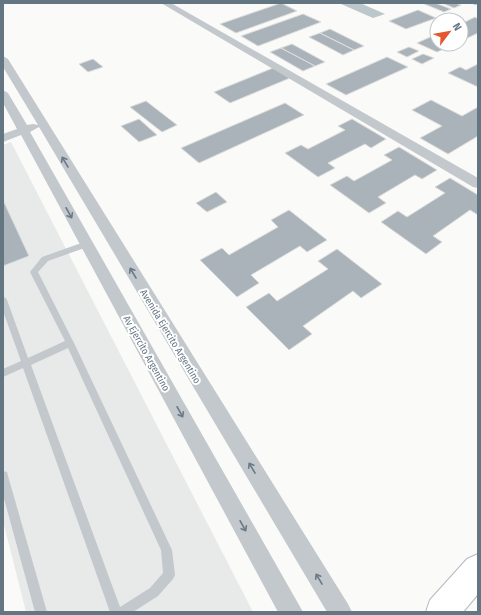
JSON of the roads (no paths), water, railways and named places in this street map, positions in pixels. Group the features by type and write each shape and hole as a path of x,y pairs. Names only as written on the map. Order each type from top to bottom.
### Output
{"main road":[{"path":"442,612 478,570"}],"street":[{"path":"165,3 478,184"},
{"name":"Avenida Ejercito Argentino","path":"3,59 340,612"},
{"name":"Av Ejercito Argentino","path":"3,93 291,612"},
{"path":"3,138 42,123"}],"lane":[{"path":"87,244 45,259 34,272 70,342 166,550 169,575 154,592 122,612"},
{"path":"3,300 116,612"},
{"path":"3,373 70,342"},
{"path":"3,476 41,612"}]}
